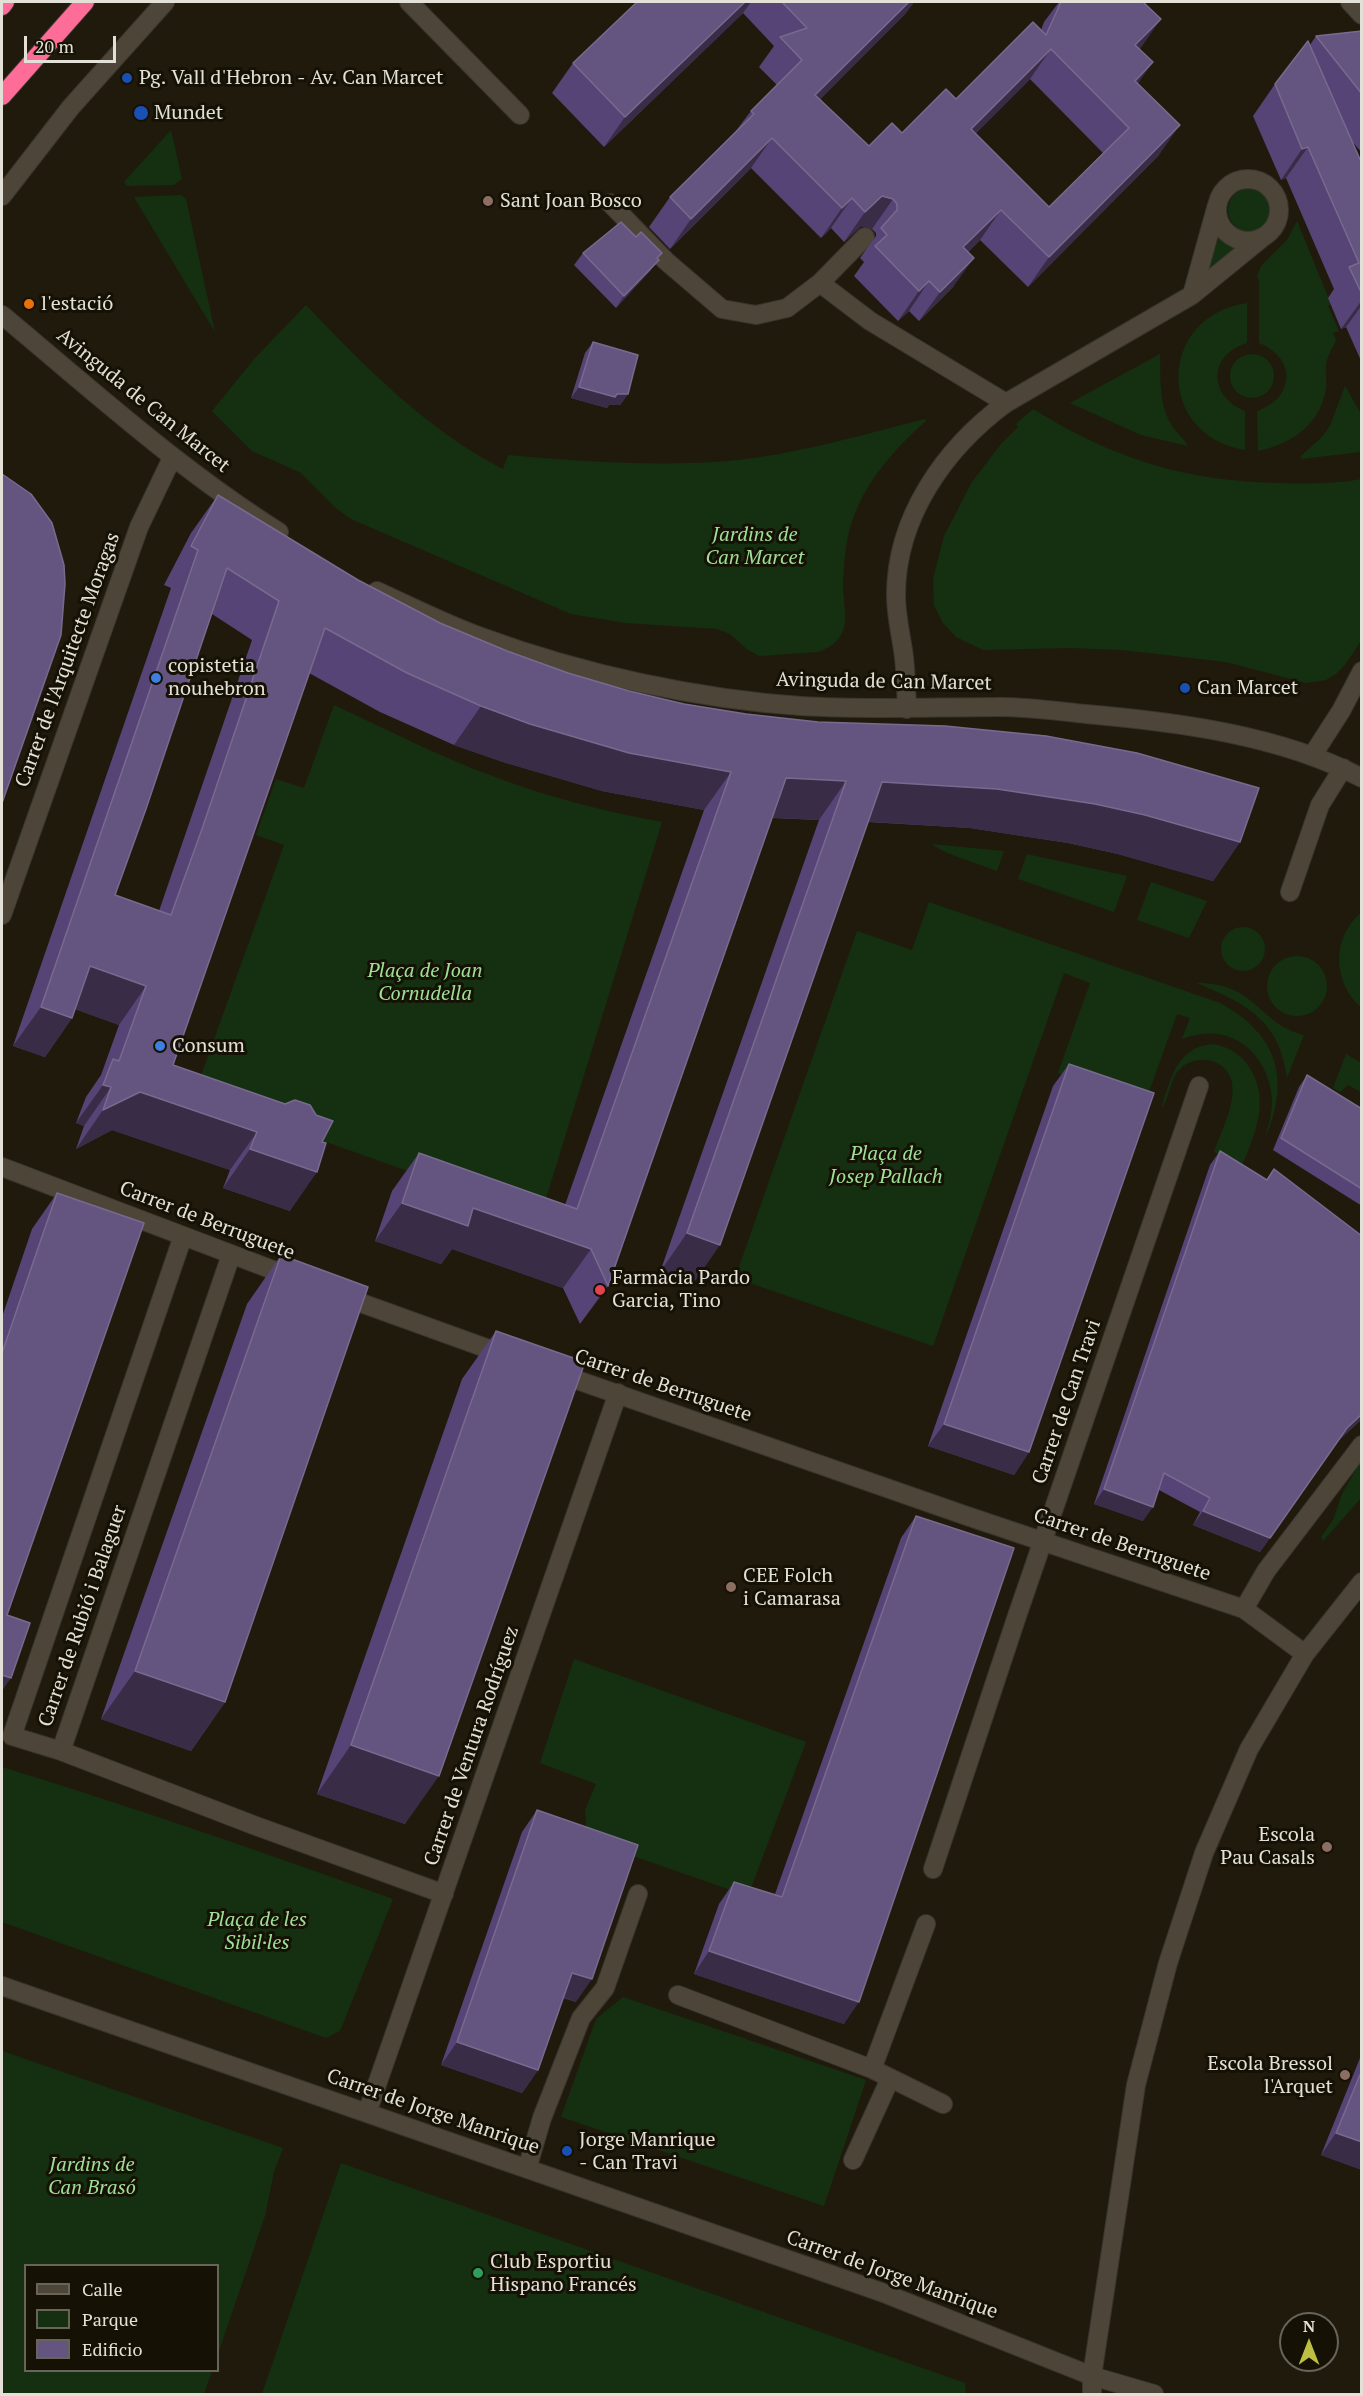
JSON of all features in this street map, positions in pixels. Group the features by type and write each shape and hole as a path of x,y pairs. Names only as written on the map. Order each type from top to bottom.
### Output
{"highway":[{"path":"2,6 5,2"},
{"path":"2,96 85,2"}],"street":[{"path":"2,196 71,107 165,2"},
{"path":"409,2 520,115"},
{"path":"1350,2 1362,15"},
{"path":"907,709 903,651 897,622 896,594 899,565 905,536 916,509 946,460 983,420 1006,403 1192,295 1271,231 1277,222 1279,203 1267,185 1247,178 1227,186 1220,194 1192,295"},
{"path":"610,203 666,261 722,309 756,315 787,308 820,283 865,237"},
{"path":"1217,205 1221,225 1235,238 1244,241 1263,237"},
{"path":"820,283 870,321 1006,403"},
{"name":"Avinguda de Can Marcet","path":"2,315 172,458 241,508 298,544"},
{"name":"Carrer de l'Arquitecte Moragas","path":"2,915 139,527 172,458"},
{"name":"Avinguda de Can Marcet","path":"366,586 485,639 592,673 711,695 800,706 907,709 1000,707 1127,717 1245,736 1312,756 1362,778"},
{"path":"1312,756 1341,711 1362,670"},
{"path":"1290,892 1320,805 1343,768"},
{"name":"Carrer de Can Travi","path":"933,1869 1199,1086"},
{"name":"Carrer de Berruguete","path":"2,1167 231,1255 522,1361"},
{"name":"Carrer de Rubió i Balaguer","path":"183,1236 12,1736 60,1751 231,1255"},
{"name":"Carrer de Berruguete","path":"544,1368 1043,1542 1244,1609 1305,1654"},
{"name":"Carrer de Ventura Rodríguez","path":"367,2113 618,1393"},
{"path":"1244,1609 1266,1571 1353,1453 1362,1445"},
{"path":"1092,2394 1092,2376 1136,2085 1168,1964 1204,1853 1249,1749 1305,1654 1362,1582"},
{"path":"60,1751 256,1826 444,1894"},
{"path":"527,2169 542,2118 581,2018 605,1988 638,1894"},
{"path":"872,2069 926,1924"},
{"name":"Carrer de Jorge Manrique","path":"2,1986 881,2292 1092,2376 1154,2394"},
{"path":"678,1995 872,2069 943,2104"},
{"path":"853,2160 890,2079"}],"green space":[{"path":"171,130 182,179 174,185 127,186 124,182"},
{"path":"1250,188 1265,195 1272,210 1265,225 1250,232 1235,225 1228,210 1235,195"},
{"path":"181,195 186,199 215,332 134,197"},
{"path":"1297,221 1331,304 1328,306 1339,331 1333,333 1336,340 1327,359 1323,402 1311,423 1292,438 1258,451 1257,411 1270,405 1279,397 1286,378 1285,368 1280,358 1259,343 1259,280 1257,277 1261,266 1287,240"},
{"path":"1219,237 1239,247 1208,270"},
{"path":"1247,303 1247,343 1234,349 1225,357 1219,366 1218,376 1219,386 1224,396 1245,411 1245,450 1216,440 1195,423 1182,400 1178,376 1183,351 1196,329 1217,312"},
{"name":"Jardins de Can Marcet","path":"306,305 398,396 449,436 475,454 503,469 508,455 637,463 741,460 794,451 925,419 926,421 880,469 855,512 848,535 844,562 845,624 838,640 818,652 759,656 748,650 730,634 717,629 626,623 571,614 351,519 337,509 301,473 252,451 212,411 255,358"},
{"path":"1160,354 1164,407 1171,424 1188,446 1141,435 1070,403"},
{"path":"1252,354 1268,360 1274,376 1268,392 1252,398 1236,392 1230,376 1236,360"},
{"path":"1345,386 1361,414 1361,452 1301,459 1301,456 1322,437 1330,426"},
{"path":"1033,409 1121,454 1181,472 1212,478 1279,483 1341,482 1361,479 1361,641 1345,665 1326,680 1306,683 1226,662 1122,650 1070,648 983,650 956,637 943,623 934,605 933,579 944,536 972,482 1001,444 1018,427 1016,424"},
{"name":"Plaça de Joan Cornudella","path":"334,705 436,753 518,785 579,804 662,822 540,1218 194,1095 284,845 256,835 276,779 304,788"},
{"path":"931,844 1004,851 997,871 947,853"},
{"path":"1027,854 1127,876 1114,912 1018,879"},
{"path":"1151,882 1207,901 1189,938 1137,920"},
{"name":"Plaça de Josep Pallach","path":"929,902 1220,1003 1256,1030 1267,1045 1278,1079 1277,1099 1264,1141 1272,1097 1267,1075 1260,1061 1239,1041 1227,1036 1212,1033 1182,1039 1190,1018 1177,1014 1145,1103 1058,1073 1090,983 1064,973 933,1346 735,1278 857,931 912,950"},
{"path":"1361,913 1361,1007 1351,997 1345,985 1339,960 1345,934 1351,923"},
{"path":"1243,927 1252,928 1259,933 1264,940 1264,958 1259,965 1252,970 1243,971 1234,970 1227,965 1222,958 1221,949 1222,940 1227,933 1234,928"},
{"path":"1291,956 1303,956 1314,961 1322,969 1327,986 1325,998 1314,1011 1303,1016 1291,1016 1280,1011 1272,1003 1267,992 1267,980 1272,969 1280,961"},
{"path":"1197,983 1217,985 1233,990 1276,1022 1304,1035 1287,1078 1277,1042 1258,1017 1231,999"},
{"path":"1214,1044 1231,1050 1244,1060 1257,1082 1260,1107 1258,1119 1241,1168 1214,1152 1228,1115 1233,1089 1230,1077 1224,1068 1212,1061 1204,1060 1191,1062 1184,1066 1174,1077 1161,1108 1173,1075 1183,1057 1201,1046"},
{"path":"1346,1054 1361,1063 1361,1092 1348,1085 1340,1092 1333,1088"},
{"path":"1361,1461 1361,1498 1323,1541 1321,1537 1333,1520 1342,1494"},
{"path":"574,1659 806,1742 748,1896 587,1840 585,1810 596,1784 540,1763"},
{"name":"Plaça de les Sibil·les","path":"2,1767 198,1830 393,1899 340,2031 326,2038 2,1922"},
{"path":"623,1997 866,2080 824,2206 561,2117 596,2019"},
{"name":"Jardins de Can Brasó","path":"2,2051 283,2148 274,2172 265,2216 219,2351 219,2264 24,2264 24,2372 212,2372 204,2394 2,2394"},
{"name":"Club Esportiu Hispano Francés","path":"341,2163 965,2383 966,2394 262,2394"}],"building":[{"path":"637,2 745,2 625,117 573,63"},
{"path":"782,2 909,2 815,95 869,146 892,123 902,133 946,89 956,99 1033,22 1046,35 1061,2 1143,2 1161,19 1135,45 1153,62 1135,81 1180,125 1049,257 1001,210 963,247 974,258 940,292 929,281 919,291 875,246 887,235 881,228 897,210 897,204 893,199 882,196 865,212 852,198 842,208 772,138 691,219 670,197 754,114 751,111 802,60 780,37 807,28","holes":["1051,49 1129,128 1049,207 971,129"]},
{"path":"1362,31 1362,94 1316,36"},
{"path":"1308,41 1362,164 1362,294 1349,267 1359,263 1308,147 1302,149 1275,84"},
{"path":"621,222 636,237 641,232 662,253 657,258 659,260 624,296 583,253"},
{"path":"593,342 638,355 628,394 617,394 615,397 579,387"},
{"path":"2,474 31,494 52,523 64,565 65,584 61,635 2,803"},
{"path":"218,495 358,580 440,623 568,673 629,691 684,704 818,722 945,726 1046,736 1137,753 1259,788 1240,842 1145,815 1095,804 997,789 882,782 720,1245 687,1233 846,781 786,778 608,1286 591,1249 473,1208 468,1226 402,1203 419,1153 577,1209 731,772 629,753 530,724 481,706 407,673 325,628 173,1065 285,1104 295,1100 310,1105 316,1115 333,1121 322,1142 326,1143 317,1172 250,1149 257,1132 140,1092 103,1110 111,1087 103,1085 113,1059 119,1061 146,986 90,966 72,1018 41,1007 198,550 191,546","holes":["227,568 279,601 171,915 115,895"]},
{"path":"1069,1064 1154,1093 1029,1452 944,1424"},
{"path":"1307,1075 1362,1109 1362,1189 1281,1138"},
{"path":"1220,1151 1267,1180 1274,1169 1362,1236 1362,1414 1347,1428 1270,1538 1203,1511 1210,1498 1164,1473 1153,1507 1104,1489"},
{"path":"57,1193 144,1223 7,1615 30,1623 11,1678 2,1675 2,1353"},
{"path":"281,1255 368,1287 225,1702 135,1671"},
{"path":"496,1331 585,1362 439,1776 351,1745"},
{"path":"916,1516 1014,1548 859,2002 709,1951 734,1882 782,1897"},
{"path":"537,1810 638,1845 592,1979 572,1973 538,2070 457,2042"},
{"path":"1362,2070 1362,2142 1336,2133"}],"place":[{"name":"Pg. Vall d'Hebron - Av. Can Marcet","path":"127,78"},
{"name":"Mundet","path":"141,113"},
{"name":"Sant Joan Bosco","path":"488,201"},
{"name":"l'estació","path":"29,304"},
{"name":"copistetia nouhebron","path":"156,678"},
{"name":"Can Marcet","path":"1185,688"},
{"name":"Consum","path":"160,1046"},
{"name":"Farmàcia Pardo Garcia, Tino","path":"600,1290"},
{"name":"CEE Folch i Camarasa","path":"731,1587"},
{"name":"Escola Pau Casals","path":"1327,1847"},
{"name":"Escola Bressol l'Arquet","path":"1345,2075"},
{"name":"Jorge Manrique - Can Travi","path":"567,2151"},
{"name":"Club Esportiu Hispano Francés","path":"478,2273"}]}
